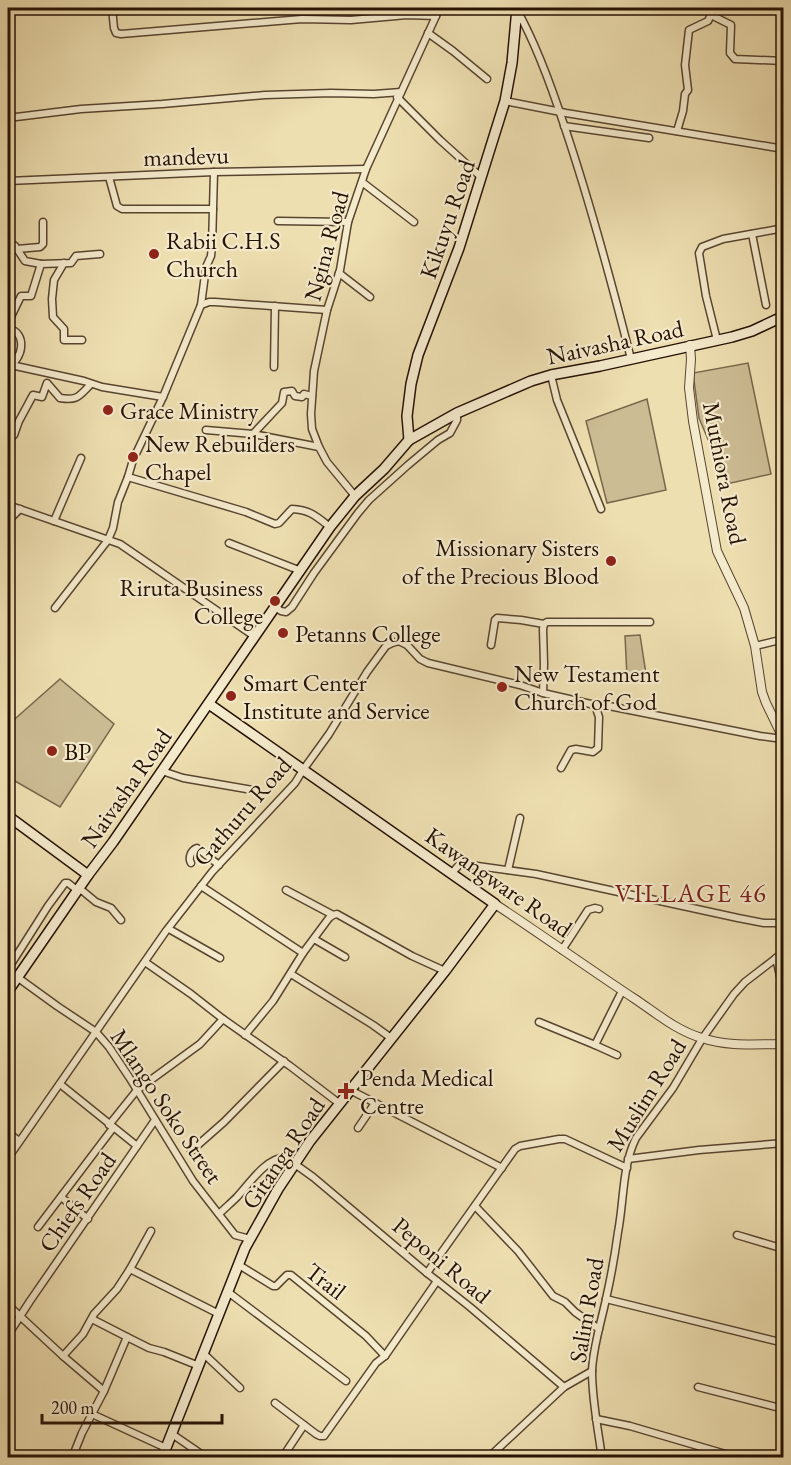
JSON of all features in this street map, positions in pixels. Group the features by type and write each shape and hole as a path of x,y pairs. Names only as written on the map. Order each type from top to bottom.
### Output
{"main road":[{"name":"Kikuyu Road","path":"409,440 407,416 418,355 459,248 505,101 512,63 517,9"},
{"name":"Naivasha Road","path":"11,983 113,842 330,527 355,496 384,469 409,440 457,413 531,381 752,331 783,316"},
{"name":"Kawangware Road","path":"209,704 495,904"},
{"path":"8,816 88,875"},
{"name":"Gitanga Road","path":"162,1458 250,1239 278,1189 310,1141 445,971 495,904"}],"street":[{"path":"112,8 114,28 116,33 121,34 302,19 351,20 407,15 436,16"},
{"name":"Ngina Road","path":"355,496 327,462 312,429 315,371 327,310 339,273 348,222 366,170 398,94 436,16 437,8"},
{"path":"517,9 531,37 560,111 588,198 631,359"},
{"path":"677,131 685,94 688,90 685,65 689,30 708,21 713,11 730,25 730,54 735,59 783,61"},
{"path":"428,33 487,79"},
{"path":"8,118 81,109 265,95 398,94 481,177"},
{"path":"505,101 783,148"},
{"path":"564,126 649,138"},
{"name":"mandevu","path":"8,181 214,172 366,170"},
{"path":"55,608 108,540 133,460 163,397 201,305 206,267 212,246 214,172"},
{"path":"109,177 117,206 122,209 213,208"},
{"path":"362,182 414,222"},
{"path":"278,221 348,222"},
{"path":"17,249 40,247 43,244 43,222"},
{"path":"717,340 706,296 700,249 723,239 783,228"},
{"path":"752,234 766,305"},
{"path":"8,241 15,246 25,261 41,264 71,263 76,256 100,254"},
{"path":"64,263 54,280 53,316 64,329 64,340 82,340"},
{"path":"8,323 21,296 31,296 41,264"},
{"path":"339,273 370,297"},
{"path":"201,305 215,302 327,310"},
{"path":"8,303 17,304"},
{"path":"274,306 274,367"},
{"path":"8,328 20,335 21,342 19,355 9,366 102,387 163,397"},
{"name":"Muthiora Road","path":"690,345 689,388 693,421 717,551 744,608 755,646 762,692 783,739"},
{"path":"551,375 557,400 601,509"},
{"path":"8,438 15,435 19,421 33,395 42,398 47,383 60,398 73,400 91,384"},
{"path":"253,434 282,403 284,392 292,391 295,396 302,397 304,394 312,396"},
{"path":"275,607 286,612 292,607 314,573 369,500 450,432 457,420 457,413"},
{"path":"206,430 253,434 319,447"},
{"path":"54,521 81,458"},
{"path":"128,477 246,512 275,524 279,523 292,509 306,510 330,527"},
{"path":"8,505 120,544 254,636"},
{"path":"8,521 20,508"},
{"path":"229,543 314,573"},
{"path":"491,645 497,618 544,624 547,622 650,622"},
{"path":"543,693 544,624"},
{"path":"755,646 783,639"},
{"name":"Gathuru Road","path":"8,1158 201,886 295,783 329,734 367,672 387,646 392,643 399,641 407,645 420,659 428,663 520,685 543,693 595,705 783,739"},
{"path":"561,768 571,750 593,752 598,748 599,717 595,705"},
{"path":"162,771 183,778 258,791"},
{"path":"508,870 520,818"},
{"path":"191,863 190,856 197,848 219,865"},
{"path":"452,873 463,864 537,874 738,918 783,923"},
{"path":"8,969 10,961 16,956 65,883 96,902 111,908 121,920"},
{"path":"201,886 303,953"},
{"path":"286,890 333,915 343,917 412,956 445,971"},
{"name":"Kawangware Road","path":"495,904 668,1022 691,1034 702,1039 736,1044 783,1044"},
{"path":"48,906 62,912"},
{"path":"562,950 588,910 599,909"},
{"path":"245,1035 273,1001 303,953 328,918 333,915"},
{"path":"39,920 51,927"},
{"path":"169,929 220,958"},
{"path":"314,939 345,957"},
{"name":"Muslim Road","path":"427,1273 515,1149 520,1146 559,1139 570,1141 627,1168 636,1138 672,1088 702,1039 738,990 783,952"},
{"path":"16,956 27,962"},
{"path":"776,958 783,994"},
{"path":"145,962 340,1104"},
{"path":"291,974 373,1024 391,1038"},
{"name":"Mlango Soko Street","path":"11,983 57,1006 96,1032 109,1047 137,1090 193,1181 235,1235 250,1239"},
{"path":"595,1045 622,991"},
{"path":"38,1227 137,1090 200,1044 223,1019"},
{"path":"539,1022 617,1055"},
{"path":"191,1151 224,1122 284,1061"},
{"path":"60,1084 137,1146"},
{"path":"350,1090 502,1168"},
{"path":"358,1128 375,1102"},
{"name":"Chiefs Road","path":"8,1335 156,1120"},
{"path":"8,1133 19,1141"},
{"path":"628,1159 783,1143"},
{"path":"219,1214 263,1169 273,1162 285,1157 294,1164"},
{"name":"Peponi Road","path":"294,1164 471,1307 564,1387"},
{"name":"Salim Road","path":"602,1458 592,1371 619,1231 627,1168"},
{"path":"61,1197 88,1219"},
{"path":"476,1206 518,1251 553,1296 565,1302 599,1329"},
{"path":"63,1356 83,1334 94,1314 117,1289 151,1231"},
{"path":"737,1235 783,1249"},
{"name":"Trail","path":"239,1265 273,1286 276,1286 287,1275 291,1275 366,1336 386,1356"},
{"path":"130,1269 219,1314"},
{"path":"275,1403 316,1434 324,1436 376,1363 386,1356 437,1281"},
{"path":"228,1292 346,1381"},
{"path":"606,1299 783,1343"},
{"path":"8,1305 104,1390"},
{"path":"92,1319 150,1348 199,1366"},
{"path":"72,1458 127,1337"},
{"path":"204,1354 240,1388"},
{"path":"488,1458 564,1387 592,1371"},
{"path":"698,1387 783,1409"},
{"path":"92,1414 166,1448"},
{"path":"596,1419 630,1426 739,1458"},
{"path":"282,1458 304,1425"},
{"path":"172,1434 207,1458"}],"shaded area":[{"path":"748,363 771,474 727,484 699,418 693,373"},
{"path":"647,399 666,490 607,503 586,421"},
{"path":"640,635 646,674 627,677 625,636"},
{"name":"BP","path":"60,679 114,724 60,807 8,777 8,725"}],"place":[{"name":"Rabii C.H.S Church","path":"154,254"},
{"name":"Grace Ministry","path":"108,410"},
{"name":"New Rebuilders Chapel","path":"133,457"},
{"name":"Missionary Sisters of the Precious Blood","path":"611,561"},
{"name":"Riruta Business College","path":"275,601"},
{"name":"Petanns College","path":"283,633"},
{"name":"New Testament Church of God","path":"502,687"},
{"name":"Smart Center Institute and Service","path":"231,696"},
{"name":"BP","path":"52,751"},
{"name":"Penda Medical Centre","path":"346,1091"}],"district":[{"name":"VILLAGE 46","path":"691,893"}]}
